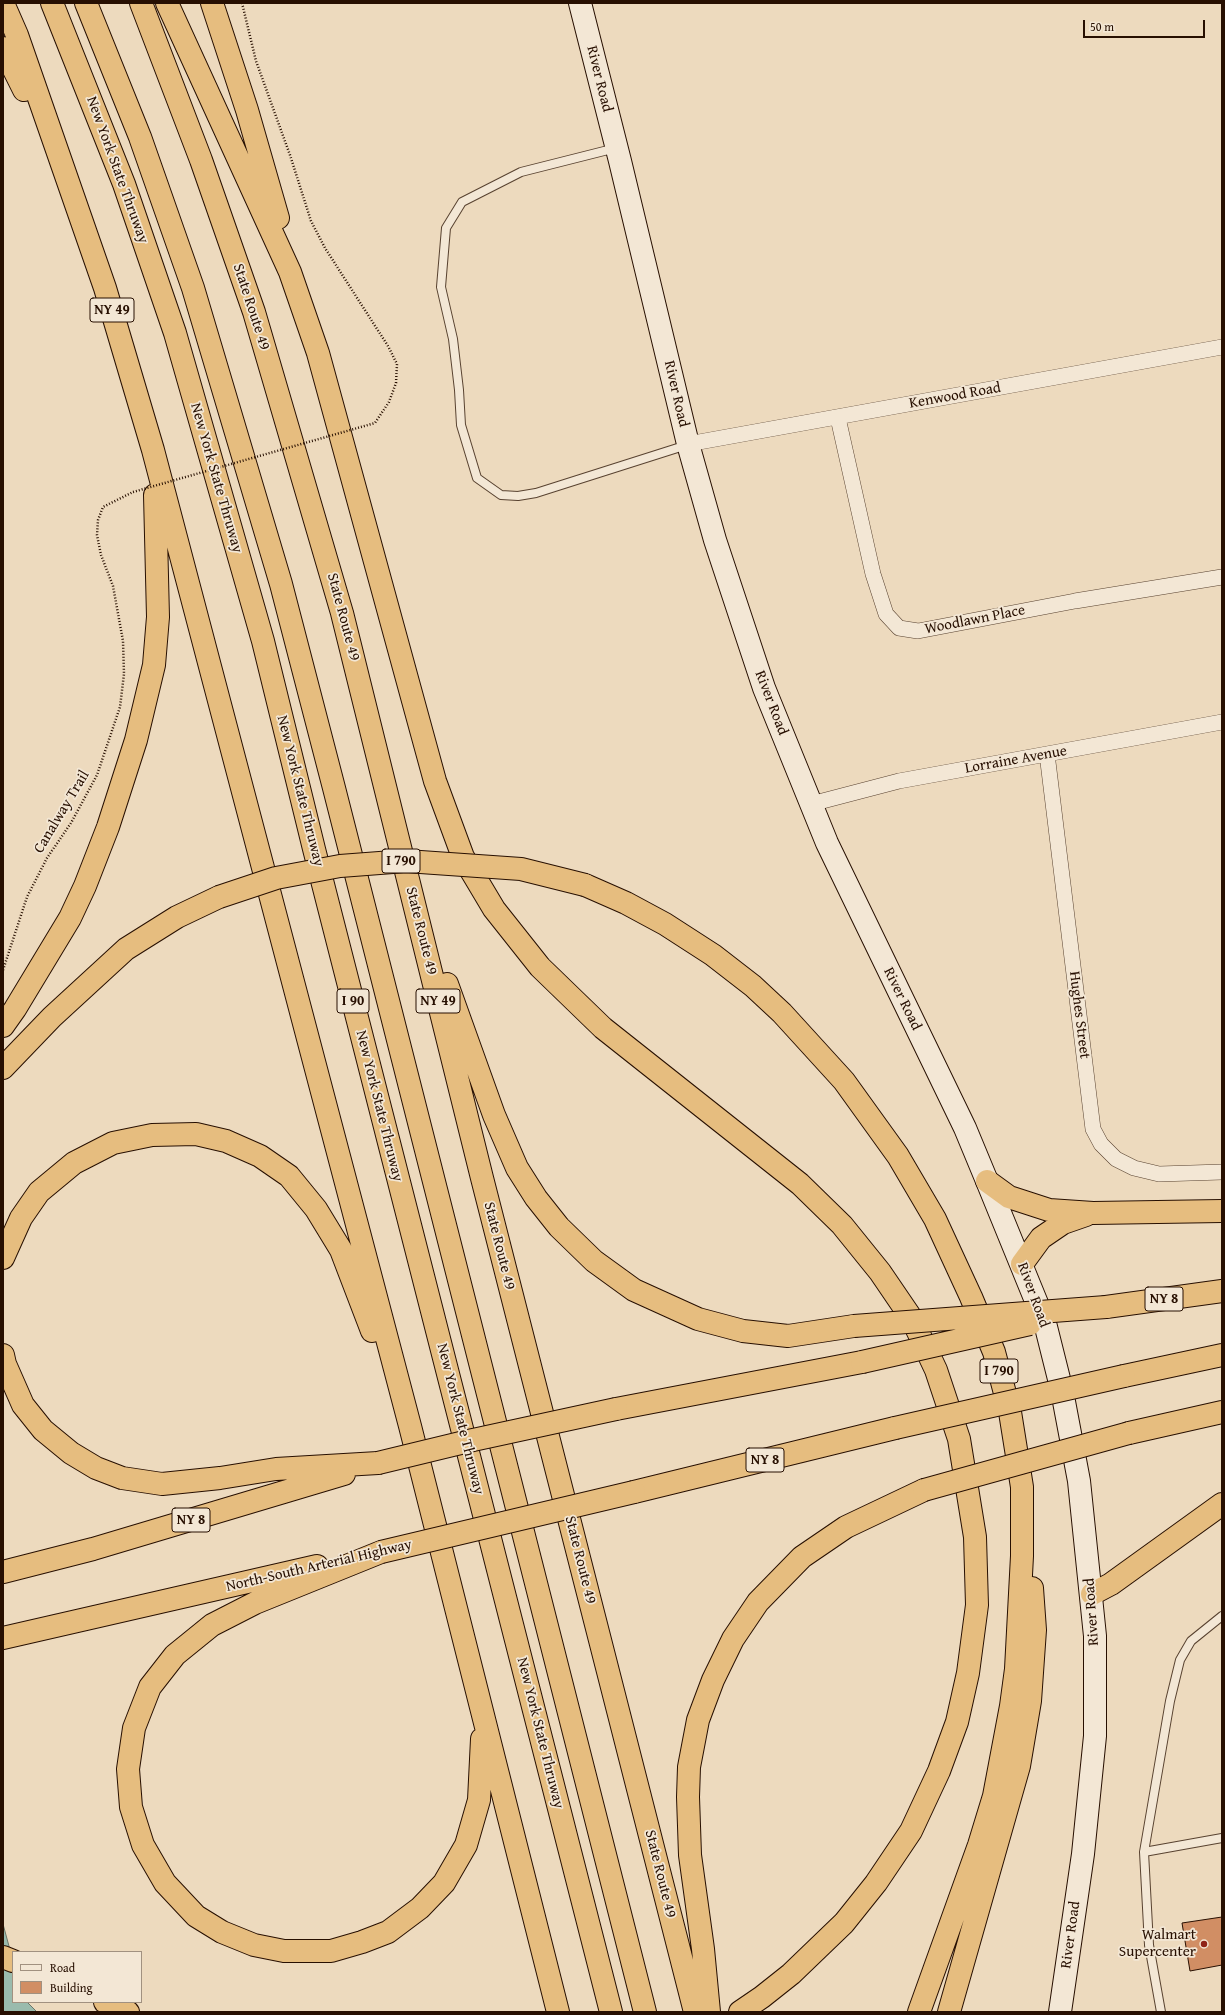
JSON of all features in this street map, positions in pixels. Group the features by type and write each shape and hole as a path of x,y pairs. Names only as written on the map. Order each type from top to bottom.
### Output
{"highway":[{"name":"NY 49","path":"3,3 17,35 105,288 153,450 410,1426 558,2012"},
{"name":"New York State Thruway","path":"52,3 124,184 175,333 263,641 316,856 611,2012"},
{"name":"New York State Thruway","path":"86,3 140,137 193,288 281,584 645,2012"},
{"name":"State Route 49","path":"141,3 202,160 254,312 342,612 482,1178 695,2012"},
{"path":"167,3 290,272 318,353 435,781 463,857 494,908 540,967 603,1028 800,1184 842,1225 880,1272 912,1319 936,1370 959,1439 976,1537 977,1605 968,1673 957,1722 939,1771 911,1831 876,1883 844,1923 791,1974 762,1998 740,2012"},
{"path":"212,3 278,217 290,272"},
{"path":"3,48 65,171"},
{"path":"3,1026 16,1009 66,924 85,886 108,827 136,740 154,665 158,617 158,542 153,450"},
{"name":"I 790","path":"3,1068 52,1017 126,949 177,917 220,898 276,878 340,866 406,860 522,869 585,885 626,903 665,924 713,955 753,986 782,1013 844,1081 893,1150 935,1219 971,1297 994,1352 1010,1412 1022,1487 1022,1556 1016,1669 994,1796 979,1845 919,2012"},
{"path":"414,900 440,964 494,1115 517,1168 536,1198 559,1227 589,1256 634,1290 698,1319 744,1331 788,1336 854,1326 1106,1307"},
{"path":"3,1258 21,1218 39,1192 74,1163 113,1144 152,1135 196,1134 226,1141 260,1156 289,1176 316,1208 341,1250 410,1426"},
{"path":"987,1181 1009,1197 1049,1210 1093,1213 1222,1211"},
{"path":"1022,1264 1041,1238 1063,1223 1093,1213"},
{"name":"NY 8","path":"3,1572 108,1544 378,1463 616,1409 862,1362 1106,1307 1222,1291"},
{"path":"3,1355 5,1364 23,1405 42,1430 71,1453 96,1468 122,1478 162,1484 220,1478 276,1469 378,1463"},
{"name":"North-South Arterial Highway","path":"7,1637 381,1552 895,1428 1222,1355"},
{"path":"709,2012 703,1949 690,1855 688,1797 689,1767 698,1720 713,1680 733,1639 758,1602 802,1557 846,1527 924,1490 1130,1434 1222,1412"},
{"path":"950,2012 1019,1766 1030,1701 1035,1630 1022,1487"},
{"path":"1092,1594 1111,1584 1222,1504"},
{"path":"381,1552 262,1600 212,1625 175,1655 150,1687 134,1728 128,1769 131,1807 143,1845 166,1883 196,1916 222,1932 254,1945 284,1951 331,1950 362,1942 388,1932 420,1908 444,1883 466,1845 479,1800 484,1718"},
{"path":"107,2003 128,2012"}],"main road":[{"name":"River Road","path":"580,3 617,148 688,444 715,540 764,688 828,843 965,1128 1045,1323 1062,1391 1079,1481 1092,1594 1095,1636 1095,1736 1083,1854 1060,2012"}],"street":[{"name":"Kenwood Road","path":"688,444 838,418 1222,347"},
{"name":"Woodlawn Place","path":"838,418 873,574 886,614 899,628 918,631 1075,601 1222,577"},
{"name":"Lorraine Avenue","path":"811,804 899,781 1222,722"},
{"name":"Hughes Street","path":"1047,754 1093,1129 1101,1144 1116,1159 1134,1168 1159,1174 1222,1172"}],"lane":[{"path":"617,148 521,172 462,202 446,228 441,287 453,339 459,390 461,425 477,478 501,495 518,496 536,492 688,444"},
{"path":"1161,2012 1149,1945 1144,1852 1170,1701 1180,1660 1191,1641 1222,1616"},
{"path":"1144,1852 1222,1838"}],"path":[{"name":"Canalway Trail","path":"3,970 27,897 47,858 71,822 98,775 120,707 124,674 123,641 113,586 101,555 97,535 98,520 104,507 132,492 375,423 389,402 396,383 397,364 388,346 325,248 311,221 290,155 256,61 242,3"}],"shaded area":[{"path":"3,1924 12,1957 12,2003 28,2003 37,2012 3,2012"}],"building":[{"name":"Walmart Supercenter","path":"1222,1917 1222,1965 1190,1971 1182,1923"}],"place":[{"name":"Walmart Supercenter","path":"1204,1944"}]}
